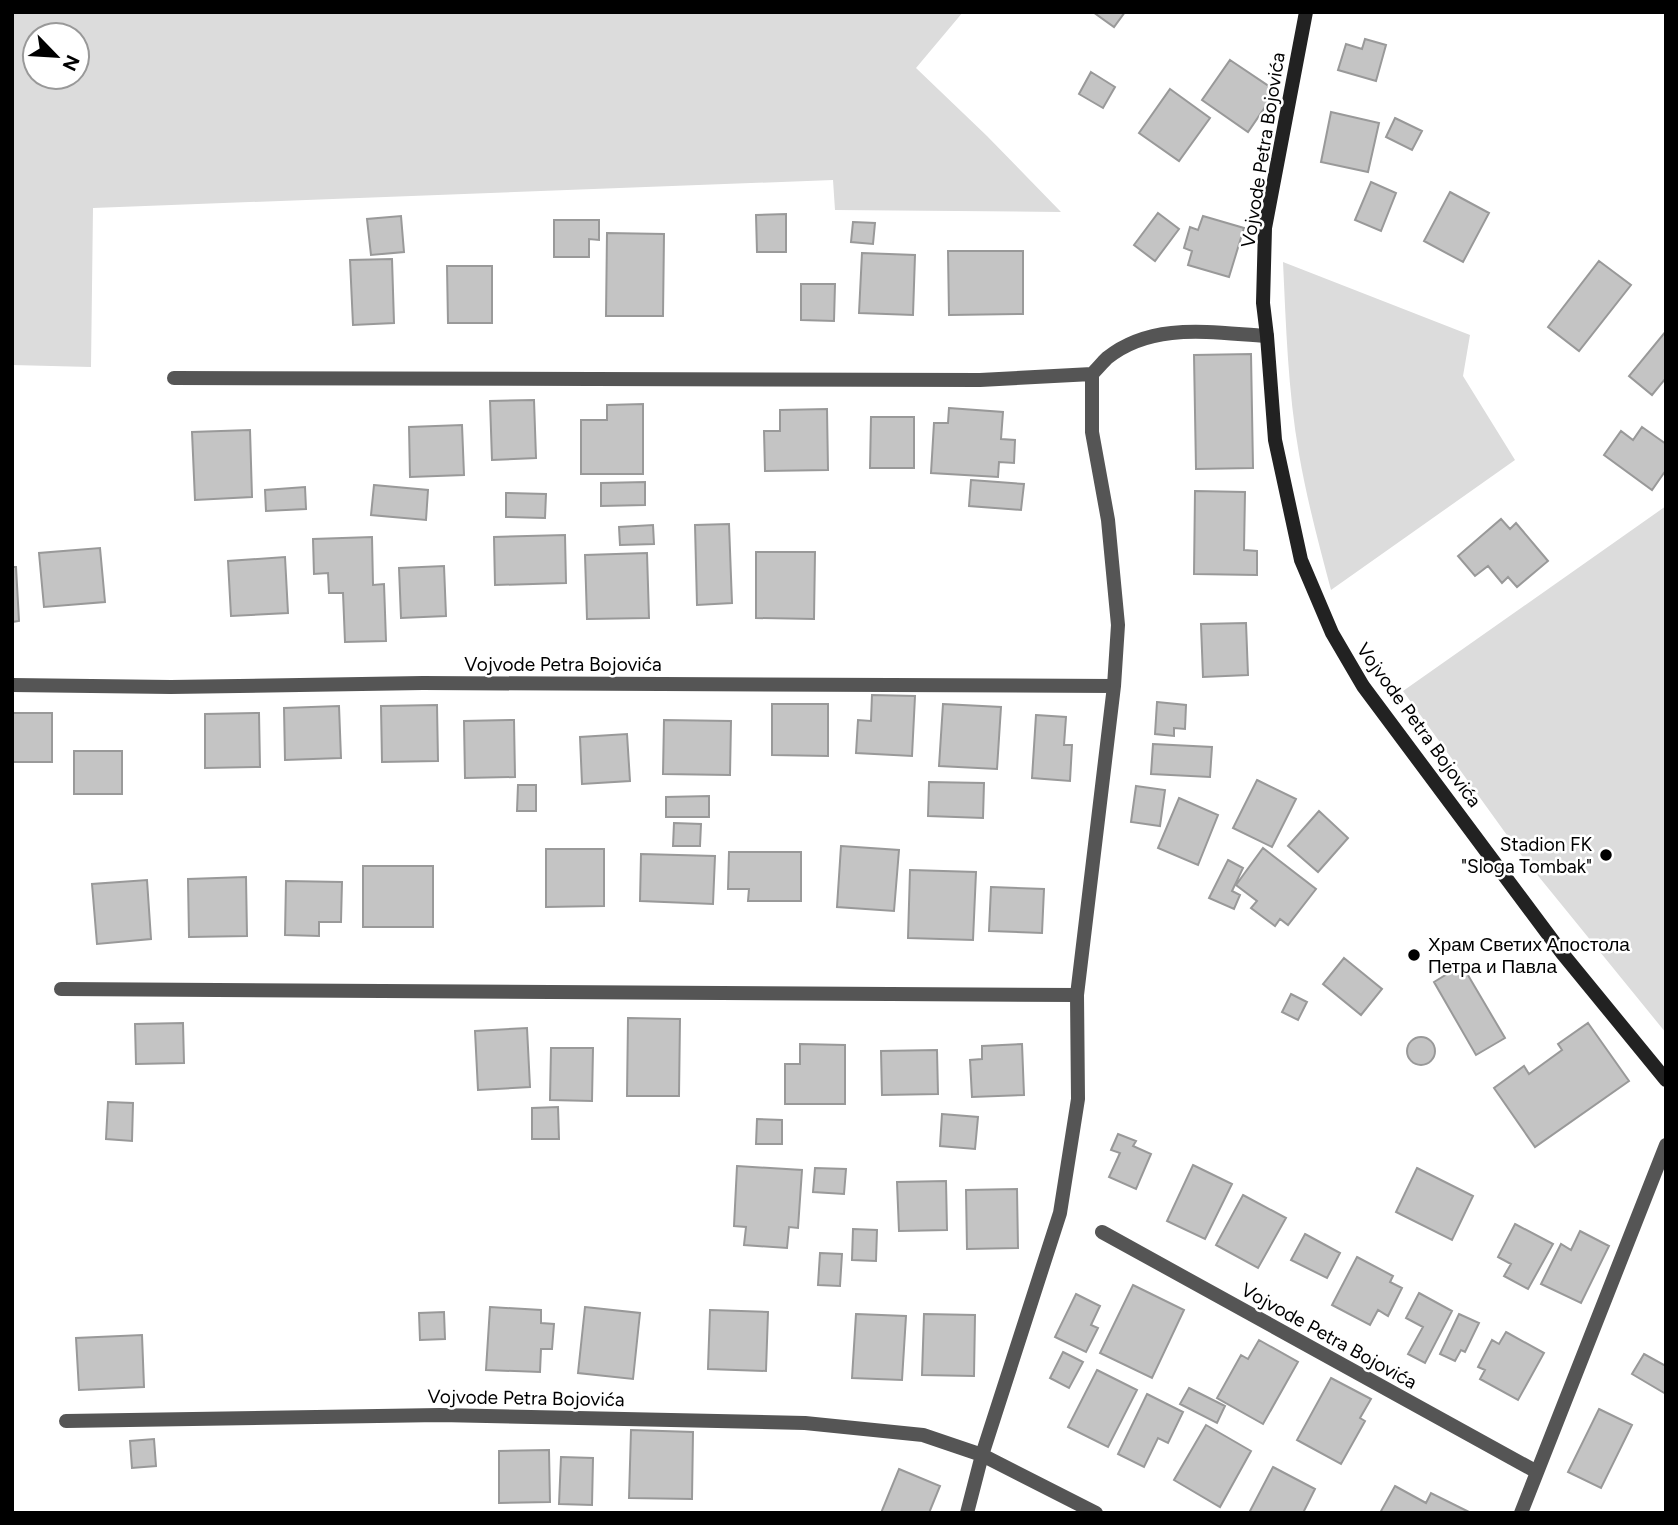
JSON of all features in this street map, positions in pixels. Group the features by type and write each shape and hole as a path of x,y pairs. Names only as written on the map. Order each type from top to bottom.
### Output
{"street":[{"name":"Vojvode Petra Bojovića","path":"1306,12 1265,228 1263,303 1275,440 1301,559 1332,633 1363,686 1562,953 1666,1080"},
{"path":"174,378 980,380 1092,374 1108,358 1129,344 1152,335 1177,331 1267,336"},
{"path":"967,1513 982,1455 1060,1213 1078,1099 1077,995 1114,686 1118,625 1108,520 1092,432 1092,374"},
{"name":"Vojvode Petra Bojovića","path":"12,685 171,687 436,683 1114,686"},
{"path":"61,989 1077,995"},
{"path":"1521,1513 1666,1145"},
{"name":"Vojvode Petra Bojovića","path":"1102,1232 1537,1472"},
{"name":"Vojvode Petra Bojovića","path":"66,1421 440,1415 805,1423 923,1434 982,1455 1096,1513"}],"shaded area":[{"path":"12,12 963,12 916,68 1061,212 835,210 833,180 93,208 91,367 12,365"},
{"path":"1283,262 1470,335 1463,376 1515,460 1331,590 1309,505 1295,430"},
{"name":"Stadion FK \"Sloga Tombak\"","path":"1666,506 1666,1033 1522,856 1403,691"}],"building":[{"path":"1093,12 1125,12 1114,27"},
{"path":"1365,39 1386,45 1376,81 1338,70 1346,44 1362,49"},
{"path":"1230,60 1276,91 1248,132 1202,100"},
{"path":"1091,72 1115,87 1103,108 1079,94"},
{"path":"1170,89 1210,118 1179,161 1139,133"},
{"path":"1331,112 1379,123 1368,172 1321,162"},
{"path":"1395,118 1422,131 1412,150 1386,137"},
{"path":"1371,182 1396,193 1381,231 1355,220"},
{"path":"1450,192 1489,213 1463,262 1424,241"},
{"path":"1158,213 1179,229 1155,261 1134,245"},
{"path":"786,214 786,252 757,252 756,215"},
{"path":"401,216 404,252 371,255 367,219"},
{"path":"1203,216 1244,228 1229,277 1188,265 1192,251 1184,248 1190,227 1198,230"},
{"path":"554,220 599,220 599,240 589,239 589,257 554,257"},
{"path":"853,222 875,223 873,244 851,242"},
{"path":"607,233 664,234 663,316 606,316"},
{"path":"948,251 1023,251 1023,314 949,315"},
{"path":"862,253 915,255 913,315 859,313"},
{"path":"392,259 394,323 353,325 350,260"},
{"path":"1599,261 1631,285 1579,351 1548,327"},
{"path":"447,266 492,266 492,323 448,323"},
{"path":"801,284 835,284 834,321 801,320"},
{"path":"1666,331 1666,378 1652,395 1629,376"},
{"path":"1251,354 1253,468 1196,469 1194,355"},
{"path":"534,400 536,458 492,460 490,401"},
{"path":"643,404 643,474 581,474 581,420 607,420 607,405"},
{"path":"949,408 1003,412 1001,439 1015,440 1014,463 999,462 998,477 931,473 934,423 948,423"},
{"path":"827,409 828,470 765,471 764,431 780,431 780,410"},
{"path":"871,417 914,417 914,468 870,468"},
{"path":"462,425 464,475 410,477 409,427"},
{"path":"1642,427 1666,444 1666,470 1652,490 1604,455 1621,431 1633,440"},
{"path":"250,430 252,497 195,500 192,432"},
{"path":"971,480 1024,484 1021,510 969,506"},
{"path":"645,482 645,505 601,506 601,483"},
{"path":"374,485 428,490 426,520 371,515"},
{"path":"305,487 306,509 266,511 265,490"},
{"path":"1195,491 1245,492 1244,550 1257,551 1257,575 1194,574"},
{"path":"506,493 546,494 545,518 506,517"},
{"path":"1501,519 1510,529 1516,523 1548,561 1517,587 1508,577 1502,583 1488,566 1475,576 1458,556"},
{"path":"729,524 732,603 697,605 695,525"},
{"path":"653,525 654,544 620,545 619,527"},
{"path":"565,535 566,583 495,585 494,537"},
{"path":"372,537 373,585 384,584 386,641 345,642 343,593 329,593 328,573 314,574 313,539"},
{"path":"100,548 105,602 44,607 39,553"},
{"path":"756,552 815,552 814,619 756,618"},
{"path":"647,553 649,618 587,619 585,555"},
{"path":"285,557 288,613 231,616 228,561"},
{"path":"444,566 446,616 401,618 399,568"},
{"path":"12,567 16,567 19,621 12,622"},
{"path":"1246,623 1248,675 1203,677 1201,624"},
{"path":"872,695 915,696 912,756 856,753 858,720 871,721"},
{"path":"1157,702 1186,705 1185,729 1174,728 1174,736 1155,734"},
{"path":"772,704 828,704 828,756 772,755"},
{"path":"943,704 1001,707 997,769 939,766"},
{"path":"437,705 438,761 382,762 381,706"},
{"path":"339,706 341,758 285,760 284,708"},
{"path":"12,713 52,713 52,762 12,762"},
{"path":"259,713 260,767 205,768 205,714"},
{"path":"1036,715 1066,717 1064,745 1072,745 1070,781 1032,778"},
{"path":"514,720 515,777 465,778 464,721"},
{"path":"664,720 731,721 730,775 663,774"},
{"path":"627,734 630,781 582,784 580,737"},
{"path":"1153,744 1212,747 1210,777 1151,774"},
{"path":"74,751 122,751 122,794 74,794"},
{"path":"1257,780 1296,799 1272,847 1233,828"},
{"path":"929,782 984,783 983,818 928,816"},
{"path":"518,785 536,785 536,811 517,811"},
{"path":"1136,786 1165,790 1160,826 1131,822"},
{"path":"709,796 709,817 666,817 666,797"},
{"path":"1179,798 1218,815 1198,865 1158,848"},
{"path":"1319,811 1348,838 1318,872 1288,846"},
{"path":"674,823 701,824 700,846 673,846"},
{"path":"841,846 899,850 894,911 837,907"},
{"path":"1263,848 1316,889 1288,925 1280,919 1275,926 1251,908 1257,901 1236,885"},
{"path":"546,849 604,849 604,906 546,907"},
{"path":"729,852 801,852 801,901 748,901 749,889 728,889"},
{"path":"641,854 715,856 713,904 640,901"},
{"path":"1228,860 1243,868 1232,891 1240,895 1234,909 1209,898"},
{"path":"363,866 433,866 433,927 363,927"},
{"path":"910,870 976,872 973,940 908,938"},
{"path":"246,877 247,936 189,937 188,879"},
{"path":"147,880 151,939 97,944 92,884"},
{"path":"286,881 342,882 341,922 319,922 319,936 285,935"},
{"path":"991,887 1044,889 1042,933 989,931"},
{"path":"1344,958 1382,989 1361,1015 1323,984"},
{"path":"1462,965 1505,1038 1476,1055 1434,982"},
{"path":"1291,994 1307,1002 1298,1020 1282,1012"},
{"path":"628,1018 680,1019 679,1096 627,1096"},
{"path":"183,1023 184,1063 136,1064 135,1024"},
{"path":"1588,1023 1629,1081 1535,1147 1494,1088 1524,1066 1529,1074 1562,1050 1558,1044"},
{"path":"527,1028 530,1087 478,1090 475,1031"},
{"path":"1421,1037 1431,1041 1435,1051 1431,1061 1421,1065 1411,1061 1407,1051 1411,1041"},
{"path":"800,1044 845,1045 845,1104 785,1104 785,1064 800,1064"},
{"path":"1022,1044 1024,1095 972,1097 970,1060 982,1059 982,1046"},
{"path":"551,1048 593,1048 592,1101 550,1100"},
{"path":"937,1050 938,1094 882,1095 881,1051"},
{"path":"108,1102 133,1103 132,1141 106,1139"},
{"path":"558,1107 559,1139 532,1139 532,1108"},
{"path":"942,1114 978,1117 975,1149 940,1146"},
{"path":"757,1119 782,1120 782,1144 756,1144"},
{"path":"1118,1134 1136,1141 1133,1146 1151,1154 1136,1189 1109,1177 1120,1153 1111,1150"},
{"path":"1193,1165 1232,1184 1205,1239 1167,1221"},
{"path":"737,1166 802,1170 798,1228 789,1227 787,1248 744,1245 746,1227 734,1226"},
{"path":"815,1168 846,1169 844,1194 813,1192"},
{"path":"1417,1168 1473,1196 1452,1240 1396,1212"},
{"path":"946,1181 947,1230 899,1231 897,1182"},
{"path":"1017,1189 1018,1248 967,1249 966,1190"},
{"path":"1243,1195 1286,1218 1258,1268 1216,1245"},
{"path":"1515,1224 1553,1244 1528,1289 1504,1276 1511,1264 1498,1257"},
{"path":"853,1229 877,1230 876,1261 852,1260"},
{"path":"1580,1231 1609,1246 1581,1303 1541,1284 1561,1244 1571,1250"},
{"path":"1305,1234 1340,1253 1327,1278 1291,1260"},
{"path":"820,1253 842,1254 840,1286 818,1285"},
{"path":"1357,1257 1393,1276 1390,1282 1402,1288 1388,1316 1378,1310 1370,1325 1332,1305"},
{"path":"1133,1285 1184,1310 1152,1378 1100,1353"},
{"path":"1419,1293 1452,1311 1425,1363 1408,1354 1423,1327 1406,1318"},
{"path":"1076,1294 1100,1306 1091,1325 1098,1328 1086,1352 1055,1337"},
{"path":"490,1307 541,1310 541,1323 554,1324 552,1349 541,1349 540,1372 486,1370"},
{"path":"585,1307 640,1313 633,1379 578,1373"},
{"path":"710,1310 768,1312 766,1371 708,1369"},
{"path":"444,1312 445,1339 420,1340 419,1313"},
{"path":"856,1314 906,1316 902,1380 852,1378"},
{"path":"924,1314 975,1315 974,1376 922,1375"},
{"path":"1459,1314 1479,1323 1465,1352 1461,1350 1455,1361 1440,1354"},
{"path":"1506,1332 1544,1353 1518,1400 1480,1379 1485,1370 1478,1367 1492,1340 1499,1344"},
{"path":"142,1335 144,1387 79,1390 76,1338"},
{"path":"1259,1340 1298,1362 1263,1424 1217,1398 1241,1355 1248,1359"},
{"path":"1063,1352 1083,1362 1069,1388 1050,1378"},
{"path":"1644,1354 1666,1366 1666,1394 1632,1374"},
{"path":"1097,1370 1137,1390 1108,1447 1068,1427"},
{"path":"1331,1378 1371,1399 1360,1418 1365,1421 1341,1464 1297,1440"},
{"path":"1189,1388 1225,1406 1217,1423 1180,1404"},
{"path":"1147,1394 1183,1412 1168,1443 1158,1438 1144,1467 1118,1454"},
{"path":"1599,1409 1632,1425 1601,1488 1568,1472"},
{"path":"1206,1425 1251,1451 1220,1507 1174,1480"},
{"path":"631,1430 693,1432 692,1499 629,1498"},
{"path":"154,1439 156,1466 132,1468 130,1441"},
{"path":"549,1450 550,1502 499,1503 499,1451"},
{"path":"561,1457 593,1458 592,1505 559,1504"},
{"path":"1273,1467 1315,1489 1303,1513 1249,1513"},
{"path":"899,1469 940,1486 929,1513 881,1513"},
{"path":"1395,1486 1426,1503 1431,1493 1469,1512 1380,1513"}],"place":[{"name":"Stadion FK \"Sloga Tombak\"","path":"1606,855"},
{"name":"Храм Светих Апостола Петра и Павла","path":"1414,955"}]}
